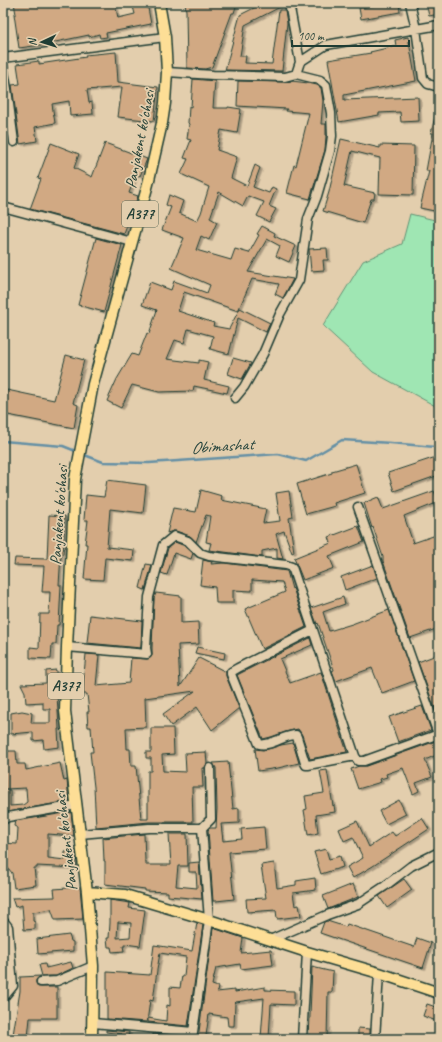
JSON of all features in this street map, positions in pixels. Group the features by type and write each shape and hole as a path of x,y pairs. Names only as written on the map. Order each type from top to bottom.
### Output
{"main road":[{"name":"Panjakent ko'chasi","path":"92,1039 93,966 87,892 65,711 74,479 93,384 148,184 162,124 167,72 165,37 159,3"},
{"path":"87,892 125,895 379,973 439,993"}],"street":[{"path":"289,3 300,62 296,74"},
{"path":"410,3 416,29 423,78 428,84 439,87"},
{"path":"300,62 326,45 439,25"},
{"path":"3,58 165,37"},
{"path":"3,66 14,142"},
{"path":"167,72 285,77 296,74 320,80 326,85 331,113 332,136 330,151 317,196 308,219 299,280 280,314 263,354 244,387 235,398"},
{"path":"3,207 132,242"},
{"path":"67,647 140,655 147,654 146,648 149,597 163,545 174,536 188,540 200,553 209,556 292,567 355,756 358,761 368,760 439,734 358,507"},
{"path":"313,630 232,671 231,674 259,744 264,745 291,735 296,735 306,765 355,756"},
{"path":"80,834 149,828 202,828 211,819 210,768"},
{"path":"3,820 8,817 77,805"},
{"path":"93,1023 193,1036 209,920 202,828"},
{"path":"270,940 327,915 358,904 411,866 439,852"},
{"path":"3,922 6,923 8,927 13,986 3,998"},
{"path":"302,1039 307,952"},
{"path":"41,982 57,981 93,966"},
{"path":"375,1039 379,973"}],"green space":[{"path":"410,214 439,221 439,408 373,372 323,326 363,261 402,244"}],"building":[{"path":"14,3 115,3 118,18 135,14 132,3 147,3 151,24 106,33 107,37 100,38 99,34 89,37 89,35 19,48 14,14 16,14"},
{"path":"185,3 237,3 212,67 205,69 187,68"},
{"path":"264,3 284,3 284,5 245,25 240,56 246,56 245,63 272,64 279,10 285,10 287,23 282,71 225,70 240,15"},
{"path":"399,3 400,12 361,19 359,8"},
{"path":"426,3 439,3 439,14 429,16"},
{"path":"408,37 416,81 344,95 344,100 418,97 419,121 401,122 400,112 379,113 379,115 339,122 328,60 371,53 370,52 396,46 395,40"},
{"path":"116,52 118,82 158,87 154,121 118,117 122,87 87,90 89,103 92,102 93,114 70,116 69,101 52,104 55,123 35,127 37,141 20,144 12,85 20,84 17,64 39,61 39,64 86,57 85,55"},
{"path":"193,79 215,81 213,108 228,107 241,109 237,133 221,130 217,150 237,157 231,178 247,186 255,165 260,168 253,187 269,193 272,187 276,189 269,206 276,209 269,222 257,216 264,202 248,196 243,206 219,192 210,218 217,222 209,240 201,236 196,250 231,260 235,249 249,253 259,235 257,234 262,226 275,233 274,236 296,246 289,262 276,256 280,246 267,239 248,272 293,279 283,298 275,294 279,284 252,279 238,311 184,292 178,311 214,323 213,326 229,329 240,308 270,323 266,332 238,318 229,354 210,349 213,336 188,329 184,343 175,340 167,359 199,363 199,360 208,362 204,380 229,386 227,393 194,386 193,391 159,392 132,385 121,408 107,401 117,379 132,354 138,356 147,333 149,334 157,310 142,305 150,282 171,290 174,281 207,293 210,285 171,268 184,238 162,230 171,207 166,205 169,195 183,201 179,213 197,221 209,187 181,174 188,159 184,158 191,140 187,139 189,106 191,107"},
{"path":"238,81 292,81 317,85 321,88 323,101 321,124 326,124 325,150 310,199 287,193 294,165 296,166 309,113 286,111 287,109 237,106"},
{"path":"437,108 439,108 439,212 420,208 429,171 426,171 433,133 431,133"},
{"path":"341,139 380,148 380,145 414,146 413,195 379,194 380,158 352,151 344,186 375,193 374,199 371,199 363,223 323,211 329,192"},
{"path":"51,143 79,154 74,168 92,177 105,143 147,159 140,176 136,174 129,193 138,196 124,234 30,209 41,179 38,178"},
{"path":"96,238 122,245 104,312 78,305"},
{"path":"327,248 328,260 323,260 324,270 311,271 309,249"},
{"path":"66,355 84,360 73,403 78,405 74,428 3,414 7,390 54,400"},
{"path":"233,358 251,363 242,379 228,374"},
{"path":"439,456 439,475 394,491 388,473"},
{"path":"356,464 365,493 334,503 335,506 306,514 297,484"},
{"path":"107,480 146,485 143,513 110,509 107,547 134,550 133,561 105,558 103,580 84,579 87,544 85,544 88,520 84,520 86,495 104,497"},
{"path":"201,490 222,496 221,500 266,509 263,523 280,521 276,493 289,491 293,517 289,518 294,552 292,553 284,531 276,534 283,559 277,558 277,548 262,551 262,557 209,550 211,543 206,542 210,516 206,515 196,542 190,536 176,531 167,533 173,508 196,512"},
{"path":"434,491 439,502 404,516 413,543 439,534 439,628 410,638 364,503 378,497 383,509"},
{"path":"49,515 65,516 63,554 61,554 59,585 61,585 59,625 57,625 56,644 52,644 51,659 30,658 30,647 39,648 40,614 49,614 50,592 42,592 44,566 14,565 15,558 47,559"},
{"path":"358,526 364,542 329,556 334,568 303,580 294,558 331,543 329,537"},
{"path":"175,542 185,546 193,553 191,559 174,553 167,575 161,573 168,548"},
{"path":"203,560 212,562 211,564 224,563 287,571 306,627 262,649 245,609 285,592 282,582 252,580 252,591 233,590 233,603 216,603 215,587 200,585"},
{"path":"146,564 152,565 145,590 140,588"},
{"path":"373,565 377,578 345,590 341,577"},
{"path":"156,593 181,596 181,623 198,622 199,644 178,645 180,687 199,658 226,672 226,676 239,708 212,730 197,707 171,726 163,714 195,691 145,698 146,727 126,728 127,749 130,749 131,766 136,766 141,819 148,819 148,771 151,771 151,758 146,758 146,752 151,752 151,728 173,728 174,754 162,755 163,771 186,772 185,753 206,752 207,764 205,768 202,768 203,787 192,787 193,822 149,822 96,827 90,752 93,752 91,727 88,727 87,712 89,712 87,694 82,694 86,654 99,655 96,686 129,683 131,658 147,659 152,656 154,598"},
{"path":"343,597 345,604 323,612 329,631 389,610 414,681 382,693 372,668 336,681 332,671 334,670 318,623 317,624 311,608"},
{"path":"90,615 142,621 141,648 87,643"},
{"path":"310,638 312,645 280,659 290,683 321,672 347,752 310,759 302,735 298,729 263,739 237,675"},
{"path":"197,647 225,653 224,659 195,653"},
{"path":"439,654 439,720 418,662"},
{"path":"56,670 59,747 44,749 43,740 33,741 33,732 11,734 11,713 22,711 32,713 31,723 50,723 50,709 43,709 43,702 26,703 25,692 21,684 46,683 46,671"},
{"path":"422,706 431,730 398,742 389,717"},
{"path":"439,740 439,754 425,760 432,777 416,783 419,791 413,794 403,768 386,774 387,777 380,779 381,782 358,789 351,769 359,766 366,766"},
{"path":"293,743 299,763 258,771 255,749 263,750"},
{"path":"4,751 16,751 17,764 25,764 26,770 60,763 64,781 67,780 69,801 4,813 5,790 10,790 10,806 23,805 27,802 26,788 5,789"},
{"path":"228,762 233,809 239,808 239,823 221,824 223,841 242,839 241,829 264,827 266,849 229,852 234,899 213,901 208,830 210,828 216,828 216,768 213,763"},
{"path":"327,770 335,812 316,815 318,833 308,835 304,810 307,809 305,796 324,793 320,771"},
{"path":"399,800 406,814 386,824 379,811"},
{"path":"71,812 74,836 48,834 48,858 65,860 65,852 76,851 76,868 37,866 37,868 34,868 36,885 14,888 12,873 8,868 3,868 3,843 17,844 18,828 14,826 15,821"},
{"path":"422,818 429,829 353,878 347,867 363,858 353,837 344,841 339,829 357,821 369,847 392,832 395,836"},
{"path":"144,834 146,865 171,865 169,834 187,834 188,866 178,866 176,886 197,888 196,872 189,872 189,863 199,862 202,899 168,896 168,892 145,891 145,889 105,884 103,838"},
{"path":"326,849 329,859 340,856 343,867 321,874 314,852"},
{"path":"274,863 277,888 296,885 296,881 315,878 316,890 293,893 295,906 299,905 301,916 277,919 276,910 247,912 246,899 266,898 261,865"},
{"path":"404,879 412,890 387,908 379,896"},
{"path":"353,884 358,897 328,909 323,896"},
{"path":"80,887 83,919 55,920 51,909 33,912 35,929 24,930 22,905 15,907 12,898 55,897 54,889"},
{"path":"110,900 130,903 129,908 145,910 140,946 125,944 125,946 123,946 124,951 112,952 111,947 108,947 107,938 109,938","holes":["118,922 131,923 130,937 117,938"]},
{"path":"327,921 346,927 347,924 414,947 417,938 431,943 423,968 320,933 324,922"},
{"path":"197,923 203,925 188,1026 148,1022 148,1018 166,1021 167,1005 170,1006 170,987 180,988 182,976 184,976 186,957 160,953 153,1001 150,1000 147,1022 107,1019 107,972 150,975 154,945 192,951"},
{"path":"213,928 243,938 241,953 271,950 273,965 241,969 240,964 216,968 212,985 218,987 217,992 235,990 235,992 265,987 265,990 294,991 294,1005 271,1004 269,1038 261,1038 264,998 236,1002 234,1026 228,1026 227,1017 209,1014 205,1039 198,1039"},
{"path":"69,935 71,941 73,942 73,951 38,954 37,939"},
{"path":"71,962 73,968 56,976 42,976 39,965 45,964 46,968"},
{"path":"312,967 333,972 332,992 328,992 327,1039 309,1039"},
{"path":"41,976 36,980 38,987 57,987 57,1018 30,1018 28,1037 13,1035 20,991 20,977"},
{"path":"427,1004 439,1008 439,1022 423,1016"},
{"path":"358,1028 370,1029 370,1039 358,1039"},
{"path":"106,1030 129,1032 128,1039 122,1039 122,1034 106,1032"},
{"path":"153,1034 187,1037 187,1039 153,1039"}],"waterway":[{"name":"Obimashat","path":"82,454 103,462 149,463 278,454 306,461 342,440 435,447 439,445"},
{"name":"Obimashat","path":"3,441 63,446 78,452"}]}
